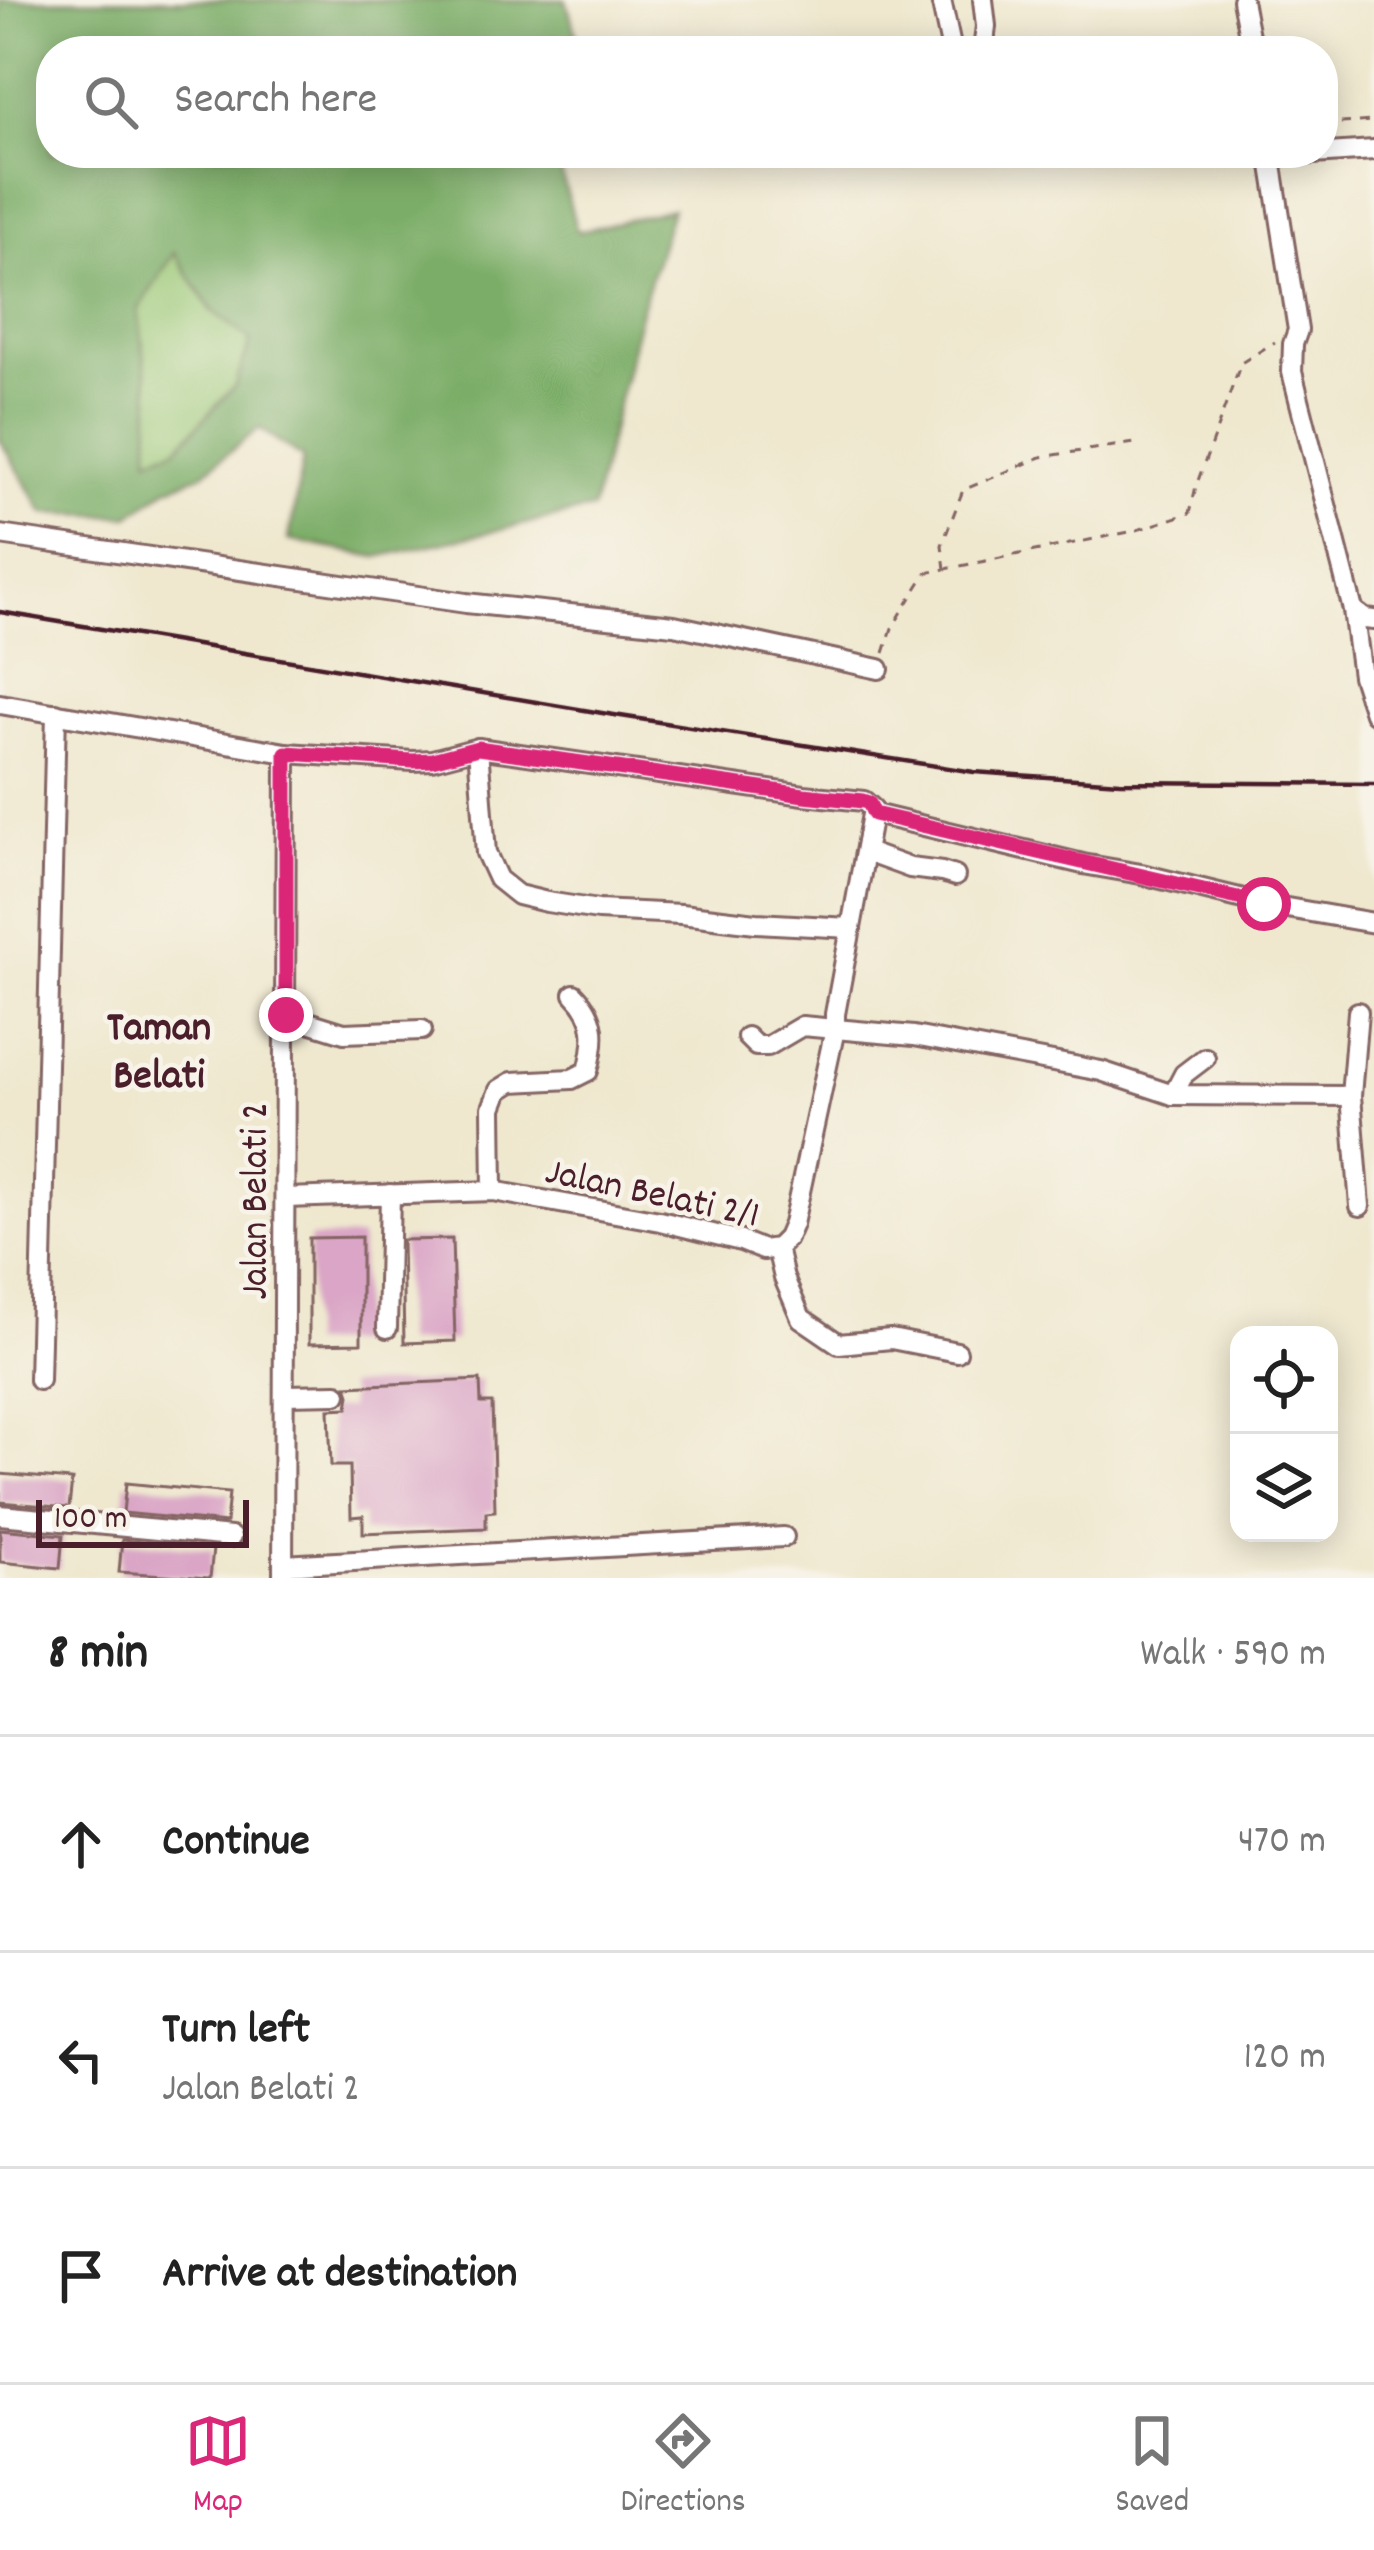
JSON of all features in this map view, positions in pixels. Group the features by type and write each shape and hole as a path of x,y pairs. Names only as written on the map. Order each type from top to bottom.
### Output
{"street":[{"path":"941,0 949,36"},
{"path":"982,0 985,36"},
{"path":"1242,0 1249,36"},
{"path":"1338,152 1374,150"},
{"path":"1273,168 1298,330 1292,371 1374,713"},
{"path":"0,535 466,603 674,625 879,669"},
{"path":"1353,610 1374,620"},
{"path":"0,704 286,753 413,761 478,748 863,801 874,814 1264,904 1374,923"},
{"path":"39,1380 56,713"},
{"path":"478,748 486,853 498,879 518,895 598,910 851,928"},
{"name":"Jalan Belati 2","path":"283,1571 286,753"},
{"name":"Jalan Belati 2/1","path":"286,1198 493,1191 660,1221 763,1250 777,1248 793,1224 874,814"},
{"path":"866,853 955,876"},
{"path":"493,1191 492,1108 499,1090 512,1082 572,1079 588,1071 592,1025 587,1007 574,994"},
{"path":"1358,1012 1351,1096 1360,1206"},
{"path":"286,1015 344,1033 422,1030"},
{"path":"747,1037 756,1046 768,1046 802,1026 914,1036 1101,1071 1173,1095 1351,1096"},
{"path":"1173,1095 1184,1074 1205,1058"},
{"path":"387,1328 390,1194"},
{"path":"777,1248 801,1318 839,1344 891,1339 957,1352"},
{"path":"285,1395 337,1394"},
{"path":"0,1515 231,1537"},
{"path":"283,1571 784,1537"}],"path":[{"path":"1338,123 1374,121"},
{"path":"879,669 892,628 926,573 1134,531 1190,513 1241,362 1298,330"},
{"path":"945,571 942,545 963,490 1041,457 1141,442"}],"green space":[{"path":"0,0 566,0 577,36 36,36 36,168 560,168 577,232 672,209 642,305 592,509 377,557 289,540 303,458 259,428 201,475 167,488 129,516 44,513 0,440","holes":["174,253 212,310 251,341 235,386 177,448 149,458 150,400 138,310"]},
{"path":"175,252 211,310 251,341 235,386 177,448 148,458 150,400 138,310"}],"building":[{"path":"361,1237 361,1343 309,1344 309,1238"},
{"path":"452,1239 455,1341 404,1343 402,1240"},
{"path":"480,1380 481,1403 492,1403 495,1511 486,1512 486,1528 363,1533 363,1516 351,1517 350,1466 331,1466 329,1409 348,1408 347,1386"},
{"path":"0,1474 72,1480 69,1508 0,1502"},
{"path":"126,1483 229,1493 226,1523 123,1513"},
{"path":"0,1529 63,1535 60,1568 0,1562"},
{"path":"122,1540 213,1549 210,1578 119,1572"}],"railway":[{"path":"0,612 974,772 1120,782 1374,784"}],"district":[{"name":"Taman Belati","path":"159,1048"}],"route":[{"path":"286,1015 286,753 413,761 478,748 863,801 874,814 1264,904"}]}
